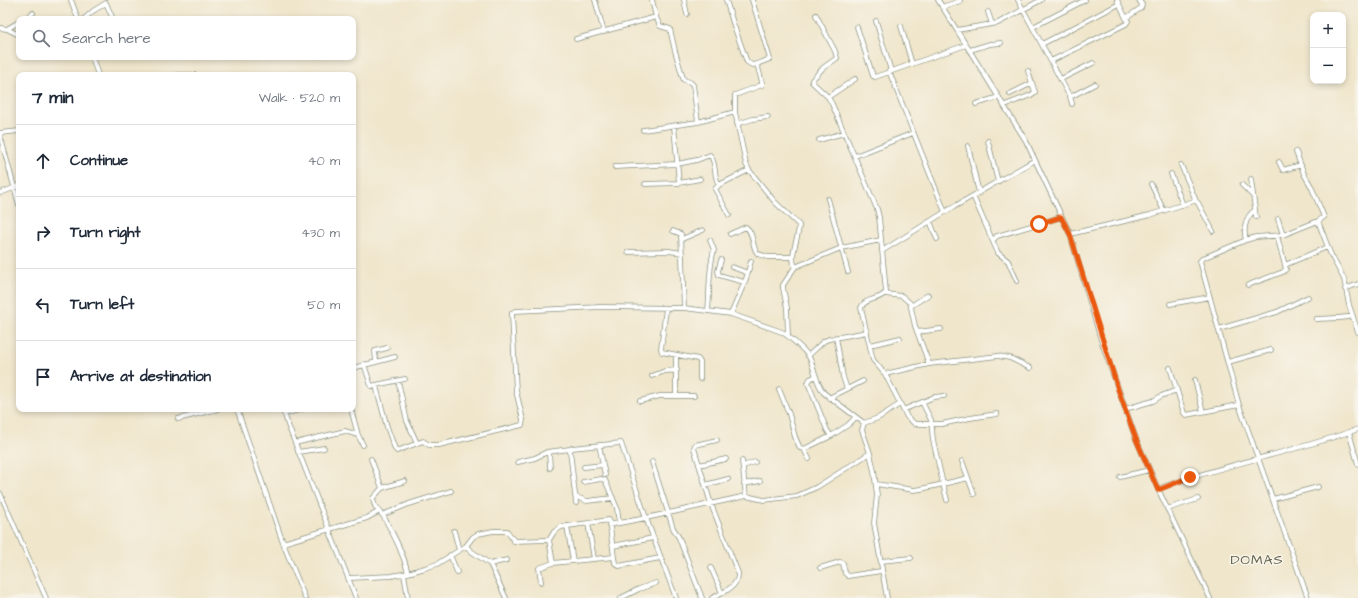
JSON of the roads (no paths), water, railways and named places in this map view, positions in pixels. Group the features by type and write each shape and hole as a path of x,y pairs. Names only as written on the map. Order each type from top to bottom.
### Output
{"street":[{"path":"595,0 604,32"},
{"path":"652,0 656,17 661,27 667,27 670,29 683,78 693,85 698,122"},
{"path":"684,0 687,14"},
{"path":"726,0 748,62 752,65 769,60 770,57 752,0"},
{"path":"938,0 1005,105 1026,141 1070,234 1101,340 1125,409 1149,470 1210,598"},
{"path":"1018,0 1061,79 1072,104"},
{"path":"957,30 998,23 1040,0"},
{"path":"1033,28 1085,0"},
{"path":"1126,18 1141,8 1142,5 1139,0"},
{"path":"942,7 960,1"},
{"path":"72,2 77,16"},
{"path":"1042,44 1118,2 1128,21 1126,24 1052,62"},
{"path":"87,16 93,10 106,3 112,16"},
{"path":"988,12 992,24"},
{"path":"29,16 33,13"},
{"path":"816,15 836,56 836,60 823,68 812,80 812,82 828,97 877,209 886,285 885,294"},
{"path":"576,39 656,17"},
{"path":"876,21 890,71 945,212"},
{"path":"7,29 16,24"},
{"path":"901,26 912,64"},
{"path":"857,27 873,76 912,64 966,44"},
{"path":"0,28 7,29 16,34"},
{"path":"970,50 990,44 1001,43"},
{"path":"93,60 97,72"},
{"path":"1061,79 1093,63"},
{"path":"756,64 762,84 735,95 736,124 746,164 749,170 775,202 798,223 799,229 793,257 795,267"},
{"path":"1005,105 1035,92 1028,71"},
{"path":"828,97 855,79"},
{"path":"1010,94 1032,83"},
{"path":"1070,97 1095,84"},
{"path":"976,104 999,97"},
{"path":"643,130 698,122 735,112"},
{"path":"736,124 753,119 768,117"},
{"path":"674,126 679,183"},
{"path":"16,131 0,134 16,195"},
{"path":"819,140 844,133"},
{"path":"855,156 913,133"},
{"path":"988,141 998,182"},
{"path":"968,146 979,193"},
{"path":"1296,152 1304,174 1309,181 1324,216 1318,221 1283,235 1256,237 1246,240 1203,258 1200,261 1239,405 1308,598"},
{"path":"615,167 677,164 697,160 710,155 713,159 719,185"},
{"path":"882,251 945,212 1035,160"},
{"path":"1279,162 1284,170 1301,165"},
{"path":"1181,165 1196,201 1213,231"},
{"path":"729,215 715,189 719,185 749,170"},
{"path":"1171,174 1183,205"},
{"path":"645,184 679,183 700,179"},
{"path":"1251,179 1256,217"},
{"path":"1151,184 1164,210"},
{"path":"1242,185 1254,196"},
{"path":"0,193 14,188"},
{"path":"973,196 998,253 1008,261 1017,281"},
{"path":"828,199 848,272"},
{"path":"1070,234 1150,215 1196,201"},
{"path":"1246,240 1244,227 1248,216 1255,210"},
{"path":"993,240 997,236 1061,217"},
{"path":"1278,218 1283,235"},
{"path":"930,221 937,239"},
{"path":"1318,221 1331,255 1343,277 1345,289 1358,332"},
{"path":"730,234 746,227 751,233 754,248 758,254 768,257 793,257"},
{"path":"682,239 703,230"},
{"path":"673,231 679,233 682,239 684,308"},
{"path":"1248,285 1283,272 1286,269 1277,236"},
{"path":"708,311 711,257 714,250 710,240"},
{"path":"788,336 787,308 783,285 795,267 841,248 881,240"},
{"path":"1285,265 1328,247"},
{"path":"628,252 669,251 682,253"},
{"path":"721,260 718,271 719,275 744,282"},
{"path":"731,314 748,273 751,261"},
{"path":"732,267 748,273"},
{"path":"1345,289 1358,284"},
{"path":"929,364 911,306 907,299 902,296 885,294 862,304 861,308 873,360 885,374 902,410 915,424 931,424 997,414"},
{"path":"911,306 928,295"},
{"path":"1170,304 1210,297"},
{"path":"1218,330 1285,310 1308,297"},
{"path":"376,386 386,427 397,451 423,441 429,445 439,445 522,426 523,420 516,391 512,313 515,311 600,307 684,308 731,314 776,329 788,336 808,356 822,390 829,398 864,423"},
{"path":"666,308 661,349 663,353 699,360 700,379"},
{"path":"1316,319 1341,319 1353,316"},
{"path":"918,332 941,329"},
{"path":"808,356 824,341 836,337 867,332"},
{"path":"836,337 843,377 847,389"},
{"path":"870,345 900,338"},
{"path":"376,361 375,351 387,348"},
{"path":"1228,362 1271,350"},
{"path":"676,355 676,396"},
{"path":"885,374 929,364 998,356 1010,358 1030,368"},
{"path":"356,367 395,357"},
{"path":"364,364 370,385 372,387 405,379"},
{"path":"1170,368 1184,413 1186,415 1239,405"},
{"path":"652,376 665,371 677,370"},
{"path":"816,376 810,379 808,383 827,430 831,436"},
{"path":"1195,380 1203,412"},
{"path":"398,381 407,421 417,443"},
{"path":"829,398 863,381"},
{"path":"779,389 789,414 795,437 800,448 804,449 809,459"},
{"path":"1125,409 1153,401 1160,396 1177,390"},
{"path":"640,401 660,396 694,396"},
{"path":"902,410 934,397 944,396"},
{"path":"922,402 931,420 947,500"},
{"path":"864,423 878,418 900,404"},
{"path":"178,419 206,412"},
{"path":"238,412 283,543 305,598"},
{"path":"291,412 284,414 356,598"},
{"path":"352,412 358,435 363,445"},
{"path":"804,449 831,436 848,425 856,417"},
{"path":"864,423 862,430 870,453 876,484 877,495 874,523 881,561 881,571 887,598"},
{"path":"1158,490 1190,477 1358,429"},
{"path":"295,443 345,431 358,435"},
{"path":"1349,432 1358,464"},
{"path":"712,598 735,584 738,577 738,573 711,504 694,446 716,440"},
{"path":"518,462 536,458 549,452 621,443 660,558 676,598"},
{"path":"599,445 606,475"},
{"path":"298,452 324,448"},
{"path":"570,450 576,503"},
{"path":"549,452 550,468"},
{"path":"553,564 549,540 557,529 567,526 609,520 619,521 646,518 746,496 764,500 797,496 813,489 870,453"},
{"path":"371,459 382,488"},
{"path":"699,465 726,459"},
{"path":"962,461 974,494"},
{"path":"652,462 673,528 679,538 702,598"},
{"path":"746,496 743,463 755,462"},
{"path":"584,467 603,465"},
{"path":"1120,477 1149,470"},
{"path":"876,484 914,490 968,478"},
{"path":"583,482 603,479 617,508 619,521"},
{"path":"705,485 728,479"},
{"path":"744,484 760,480"},
{"path":"405,481 382,488 373,498 375,507 382,515 402,551 408,598"},
{"path":"1273,499 1318,487"},
{"path":"382,515 451,490"},
{"path":"0,493 46,598"},
{"path":"576,498 587,501 613,498"},
{"path":"1167,509 1198,500"},
{"path":"283,543 328,528 333,528 367,518 378,512"},
{"path":"609,520 615,563 619,566 660,558"},
{"path":"609,525 619,521"},
{"path":"588,523 594,559"},
{"path":"567,526 573,561"},
{"path":"349,578 406,573 437,564 466,546 473,537 493,530 508,531 511,539 514,541 549,540"},
{"path":"454,531 459,550"},
{"path":"613,546 653,538"},
{"path":"466,546 490,564 506,598"},
{"path":"450,555 457,572"},
{"path":"541,582 539,568 573,561 614,557"},
{"path":"881,561 911,558"},
{"path":"490,564 507,560"},
{"path":"820,568 840,562 843,563 845,573 848,576 881,571"},
{"path":"710,568 722,593"},
{"path":"621,598 656,583"}],"district":[{"name":"DOMAS","path":"1257,559"}]}
